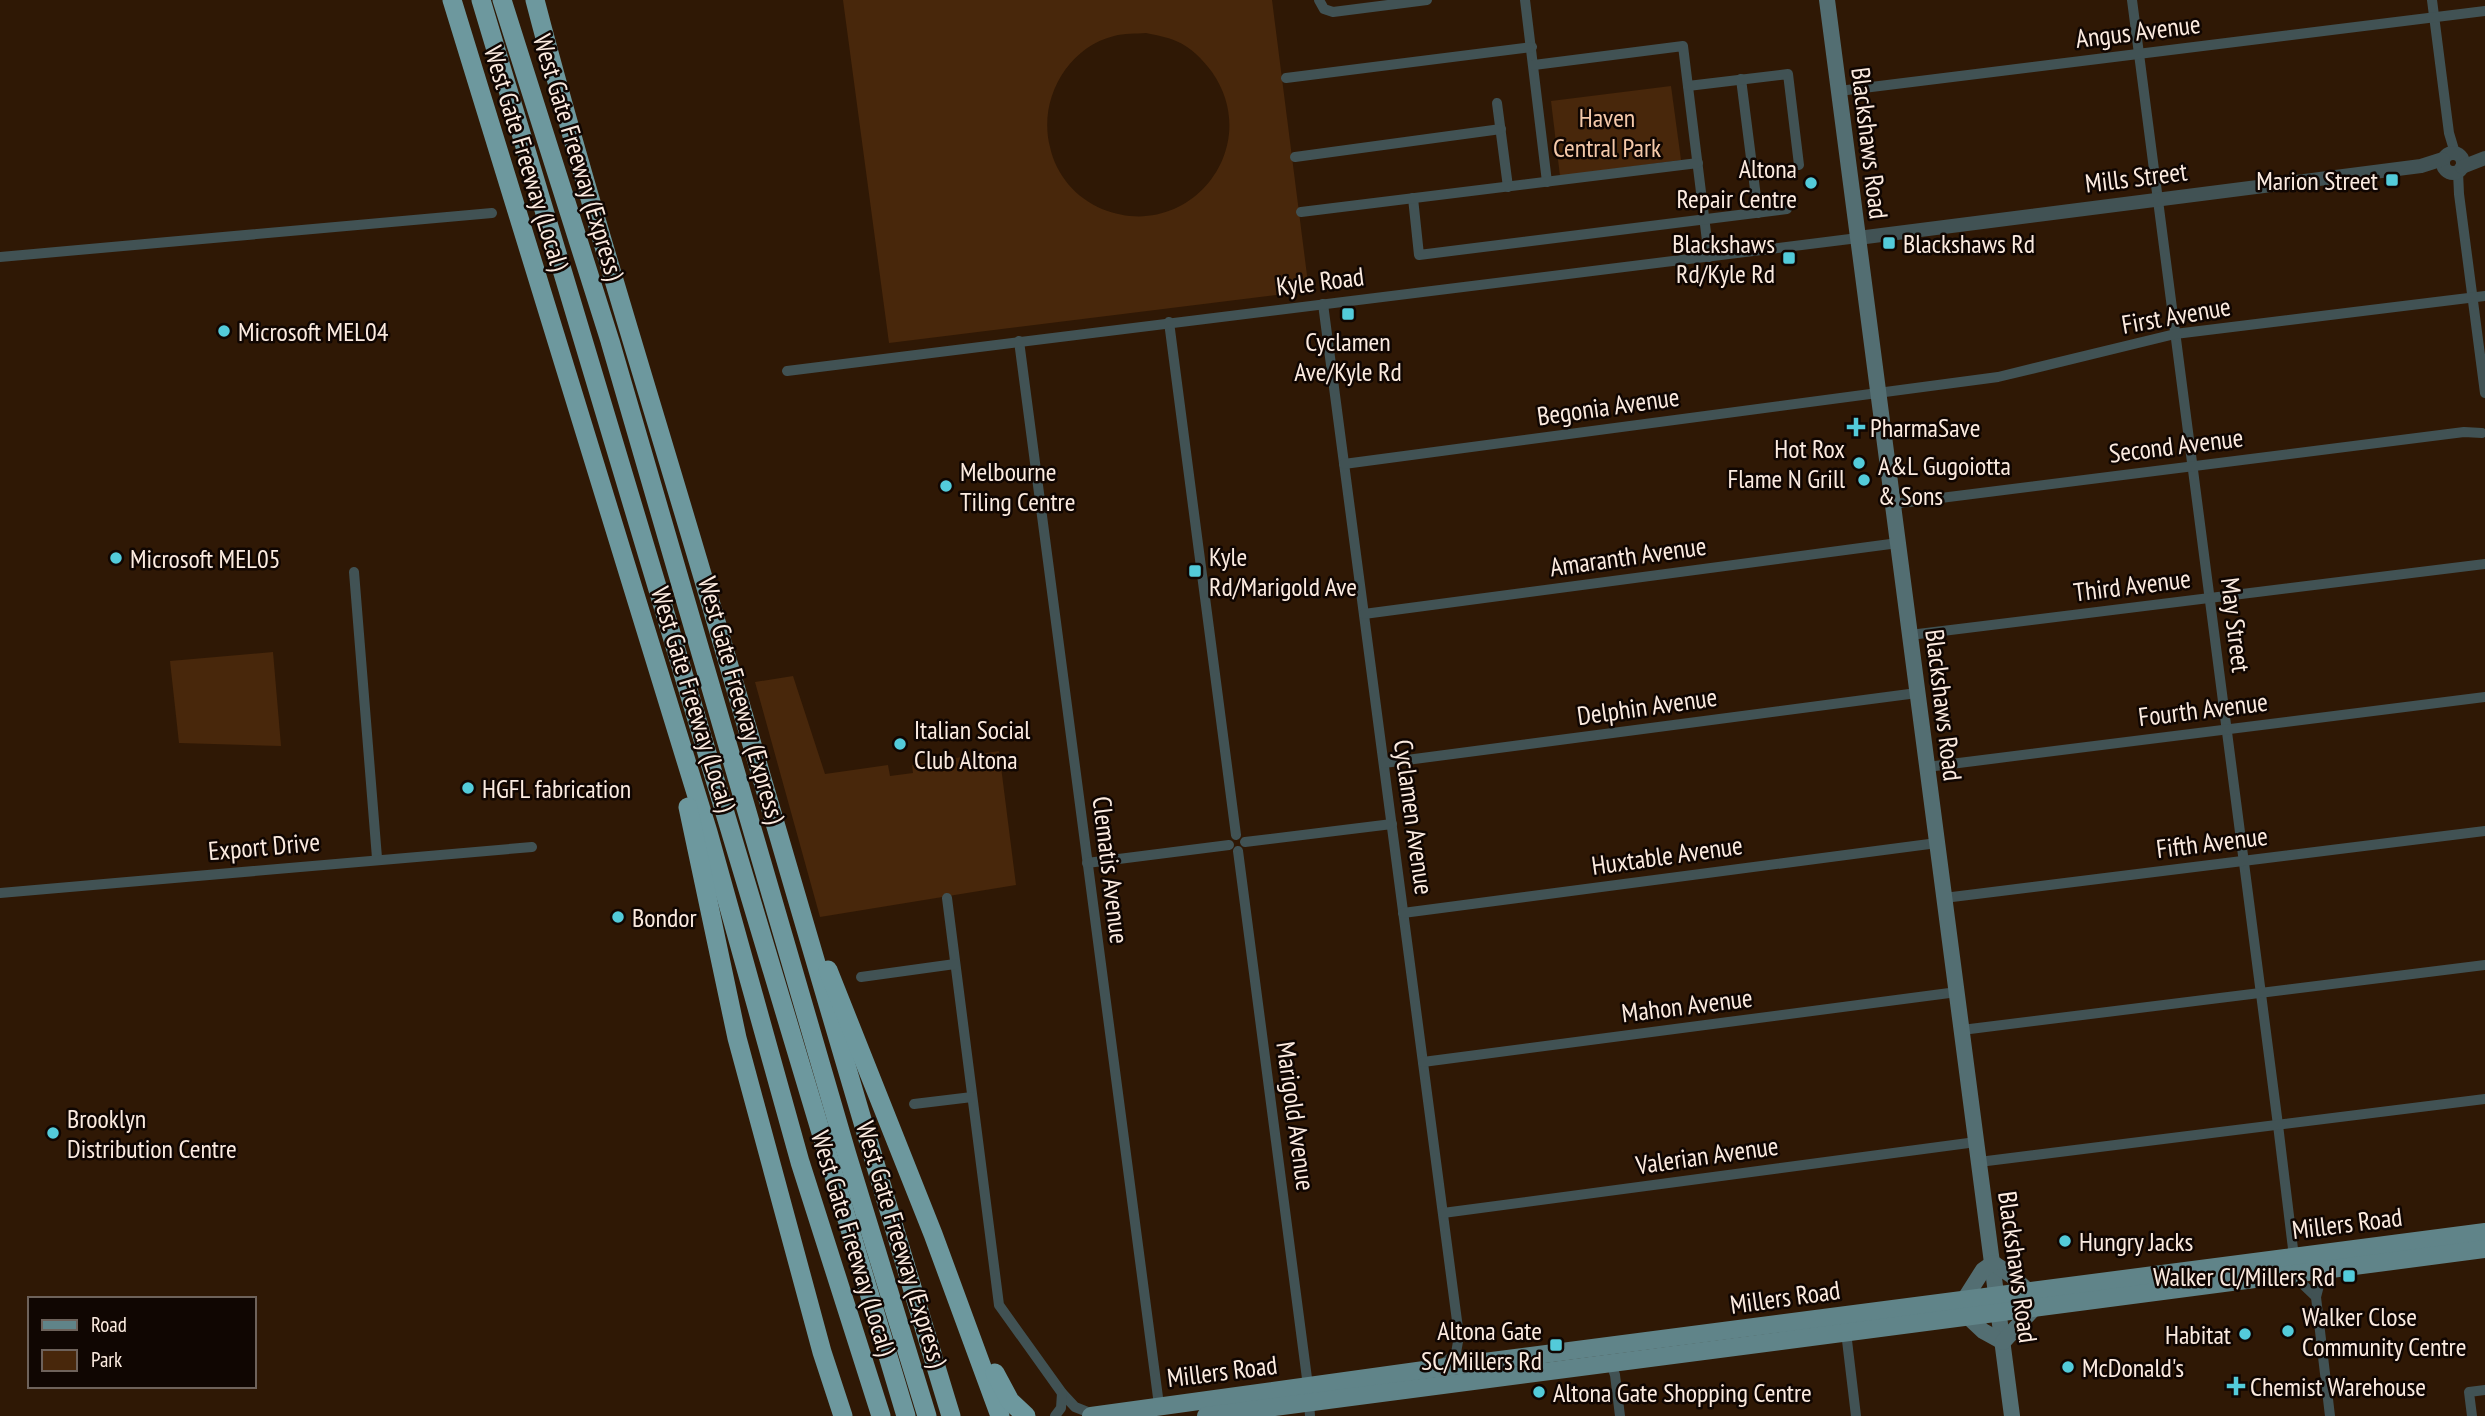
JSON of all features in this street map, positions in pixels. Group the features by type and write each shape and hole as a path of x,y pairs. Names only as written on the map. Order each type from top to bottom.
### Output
{"highway":[{"name":"West Gate Freeway (Local)","path":"452,0 708,832 800,1162 881,1416"},
{"name":"West Gate Freeway (Express)","path":"481,0 906,1416"},
{"name":"West Gate Freeway (Express)","path":"502,0 610,341 847,1155 927,1416"},
{"name":"West Gate Freeway (Local)","path":"532,0 850,1084 951,1416"},
{"path":"649,646 694,831 737,1038 822,1352 843,1416"},
{"path":"787,868 933,1234 1000,1416"},
{"path":"933,1234 991,1366 1010,1401 1026,1416"}],"main road":[{"name":"Blackshaws Road","path":"1827,0 2012,1416"},
{"name":"Millers Road","path":"1206,1416 1274,1411 1437,1368 2297,1268 2485,1232"},
{"name":"Millers Road","path":"2297,1268 2323,1270 2485,1249"},
{"path":"1993,1263 2011,1275 2032,1299 2003,1342 1983,1331 1965,1307 1983,1270 1993,1263"},
{"name":"Millers Road","path":"1093,1415 1159,1405 1309,1401 1846,1332 1965,1307"}],"street":[{"path":"1319,0 1324,9 1333,12 1427,0"},
{"path":"1525,0 1547,182"},
{"name":"May Street","path":"2132,0 2297,1268"},
{"path":"2432,0 2485,393"},
{"name":"Angus Avenue","path":"1839,91 2485,12"},
{"path":"1534,65 1684,46 1709,257"},
{"path":"1286,79 1531,47"},
{"path":"1688,86 1788,74 1799,166"},
{"path":"1741,79 1758,213"},
{"path":"1497,103 1508,187"},
{"path":"1295,157 1501,129"},
{"name":"Mills Street","path":"1858,238 2485,158"},
{"path":"1301,212 1698,163"},
{"path":"1413,198 1419,255 1787,209"},
{"path":"0,257 492,213"},
{"name":"Kyle Road","path":"787,371 1858,238"},
{"name":"First Avenue","path":"1878,393 1998,377 2175,334 2485,296"},
{"name":"Cyclamen Avenue","path":"1323,304 1459,1336"},
{"name":"Marigold Avenue","path":"1169,322 1309,1401"},
{"name":"Clematis Avenue","path":"1019,341 1159,1405"},
{"name":"Begonia Avenue","path":"1344,464 1878,393"},
{"name":"Second Avenue","path":"1892,504 2484,428"},
{"name":"Amaranth Avenue","path":"1364,614 1898,543"},
{"name":"Third Avenue","path":"1910,635 2485,564"},
{"path":"354,572 377,858"},
{"name":"Delphin Avenue","path":"1384,763 1917,693"},
{"name":"Fourth Avenue","path":"1927,767 2485,697"},
{"path":"1087,863 1392,824"},
{"name":"Fifth Avenue","path":"1944,898 2485,831"},
{"name":"Huxtable Avenue","path":"1404,913 1937,843"},
{"name":"Export Drive","path":"0,893 377,858 532,847"},
{"path":"947,898 999,1305 1062,1393 1075,1407 1093,1415"},
{"path":"861,976 955,964"},
{"path":"1962,1030 2485,965"},
{"name":"Mahon Avenue","path":"1423,1062 1956,992"},
{"path":"914,1104 972,1097"},
{"path":"1979,1162 2485,1099"},
{"name":"Valerian Avenue","path":"1443,1213 1976,1142"},
{"path":"2297,1268 2316,1297"},
{"path":"2323,1270 2316,1297 2330,1416"},
{"path":"1846,1332 1857,1416"},
{"path":"1459,1336 1463,1347 1471,1355 1494,1361"},
{"path":"1437,1368 1455,1354 1459,1336"},
{"path":"1577,1351 1600,1356 1611,1362 1620,1416"},
{"path":"2472,1416 2469,1392 2485,1390"},
{"path":"1055,1416 1061,1408 1062,1393"}],"green space":[{"path":"843,0 1272,0 1309,291 889,343","holes":["1146,33 1169,38 1181,44 1196,54 1208,67 1226,101 1229,130 1223,158 1209,182 1189,201 1163,213 1134,216 1102,209 1084,199 1068,184 1057,167 1050,147 1048,112 1060,79 1069,64 1082,52 1097,42 1114,36"]},
{"name":"Haven Central Park","path":"1671,86 1681,160 1560,176 1551,101"},
{"path":"273,652 281,746 179,743 170,661"},
{"path":"793,676 825,774 888,765 890,776 913,773 912,765 999,751 1016,885 820,917 755,682"}],"place":[{"name":"Marion Street","path":"2392,180"},
{"name":"Altona Repair Centre","path":"1811,183"},
{"name":"Blackshaws Rd","path":"1889,243"},
{"name":"Blackshaws Rd/Kyle Rd","path":"1789,258"},
{"name":"Cyclamen Ave/Kyle Rd","path":"1348,314"},
{"name":"Microsoft MEL04","path":"224,331"},
{"name":"PharmaSave","path":"1856,427"},
{"name":"Hot Rox Flame N Grill","path":"1859,463"},
{"name":"A&L Gugoiotta & Sons","path":"1864,480"},
{"name":"Melbourne Tiling Centre","path":"946,486"},
{"name":"Microsoft MEL05","path":"116,558"},
{"name":"Kyle Rd/Marigold Ave","path":"1195,571"},
{"name":"Italian Social Club Altona","path":"900,744"},
{"name":"HGFL fabrication","path":"468,788"},
{"name":"Bondor","path":"618,917"},
{"name":"Brooklyn Distribution Centre","path":"53,1133"},
{"name":"Hungry Jacks","path":"2065,1241"},
{"name":"Walker Cl/Millers Rd","path":"2349,1276"},
{"name":"Walker Close Community Centre","path":"2288,1331"},
{"name":"Habitat","path":"2245,1334"},
{"name":"Altona Gate SC/Millers Rd","path":"1556,1345"},
{"name":"McDonald's","path":"2068,1367"},
{"name":"Chemist Warehouse","path":"2236,1386"},
{"name":"Altona Gate Shopping Centre","path":"1539,1392"}]}
